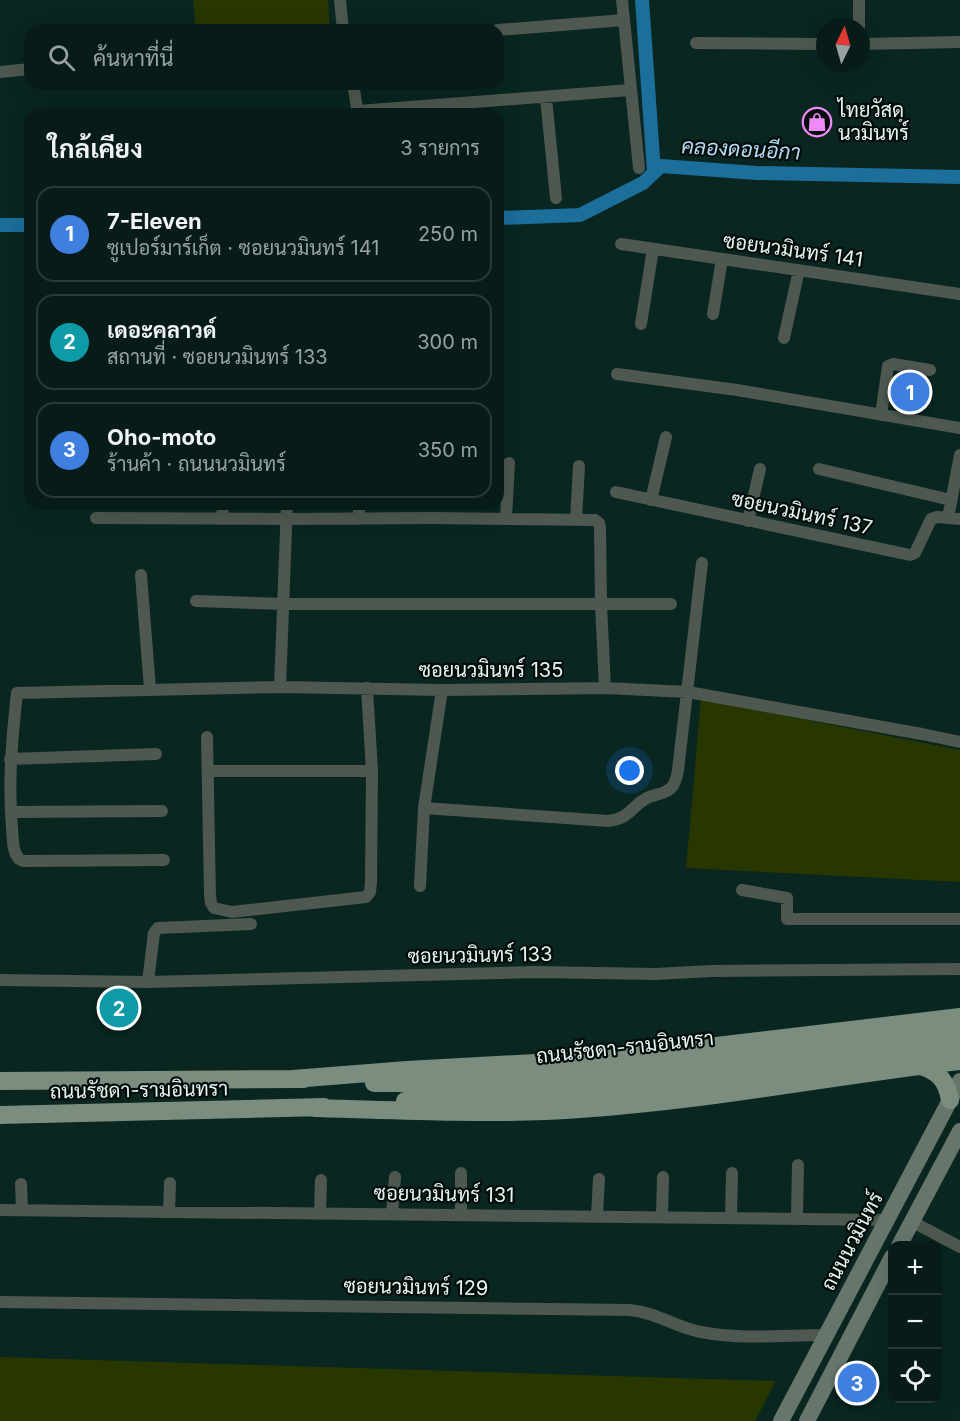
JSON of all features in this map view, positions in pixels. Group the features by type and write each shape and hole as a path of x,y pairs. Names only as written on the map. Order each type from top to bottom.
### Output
{"main road":[{"name":"ถนนรัชดา-รามอินทรา","path":"292,1079 606,1059 960,1017"},
{"path":"910,1023 918,1027 924,1041 913,1066 933,1069 944,1080 950,1100"},
{"name":"ถนนรัชดา-รามอินทรา","path":"0,1115 314,1107 551,1094 960,1029"},
{"name":"ถนนรัชดา-รามอินทรา","path":"0,1081 292,1079 417,1083 554,1078 705,1080 960,1045"},
{"name":"ถนนรัชดา-รามอินทรา","path":"314,1107 432,1112 546,1111 737,1092 960,1061"},
{"name":"ถนนนวมินทร์","path":"781,1421 960,1081"},
{"path":"901,1241 960,1131"},
{"path":"807,1421 888,1265"}],"street":[{"path":"340,0 342,24"},
{"path":"622,0 639,168"},
{"path":"859,18 860,0"},
{"path":"504,30 624,20"},
{"path":"870,44 960,42"},
{"path":"696,43 816,44"},
{"path":"0,72 24,70"},
{"path":"353,90 357,108"},
{"path":"470,108 630,90"},
{"path":"546,98 556,198"},
{"name":"ซอยนวมินทร์ 141","path":"621,244 960,294"},
{"path":"641,324 653,249"},
{"path":"713,314 722,260"},
{"path":"784,338 799,270"},
{"path":"881,415 888,366 893,364 930,370"},
{"path":"617,374 737,390 960,428"},
{"path":"651,500 666,437"},
{"path":"954,518 951,500 960,455"},
{"path":"506,518 509,463"},
{"path":"576,520 579,466"},
{"path":"748,521 760,469"},
{"path":"819,469 951,500"},
{"name":"ซอยนวมินทร์ 137","path":"616,492 909,555 915,553 931,519 954,518"},
{"path":"222,519 223,510"},
{"path":"280,687 285,604 287,510"},
{"path":"359,510 359,519"},
{"path":"432,518 433,510"},
{"path":"96,518 595,520 600,527 605,688"},
{"path":"424,808 608,821 626,816 641,802 664,792 675,783 688,692 702,563"},
{"path":"141,575 150,689"},
{"path":"196,601 285,604 671,604"},
{"path":"207,737 211,903 214,908 232,912 360,899 368,895 371,882 372,771 367,688"},
{"name":"ซอยนวมินทร์ 135","path":"10,759 17,693 150,689 605,688 688,692 960,742"},
{"path":"420,886 424,808 442,690"},
{"path":"156,754 10,759 10,812 14,850 18,859 23,861 164,860"},
{"path":"209,771 372,771"},
{"path":"10,812 162,812"},
{"path":"742,891 787,898 787,919 960,920"},
{"path":"148,982 154,933 158,928 251,924"},
{"name":"ซอยนวมินทร์ 133","path":"0,980 148,982 536,972 656,974 712,971 960,969"},
{"path":"797,1217 798,1165"},
{"path":"461,1173 461,1214"},
{"path":"731,1216 732,1173"},
{"path":"392,1214 395,1177"},
{"path":"662,1216 663,1177"},
{"path":"597,1215 599,1179"},
{"path":"320,1213 321,1180"},
{"path":"170,1183 170,1211"},
{"path":"21,1184 22,1209"},
{"name":"ซอยนวมินทร์ 131","path":"0,1210 731,1216 887,1220"},
{"path":"911,1221 960,1247"},
{"name":"ซอยนวมินทร์ 129","path":"0,1302 630,1310 648,1311 698,1331 718,1335 826,1335"}],"green space":[{"path":"193,0 328,0 330,24 195,24"},
{"path":"701,699 960,750 960,882 686,868"},
{"path":"0,1357 776,1381 755,1421 0,1421"}],"waterway":[{"path":"642,0 654,172"},
{"name":"คลองดอนอีกา","path":"504,218 580,215 643,183 661,166 757,173 960,177"},
{"name":"คลองดอนอีกา","path":"0,225 24,225"}],"place":[{"name":"ไทยวัสดุ นวมินทร์","path":"817,122"},
{"name":"7-Eleven","path":"910,392"},
{"name":"เดอะคลาวด์","path":"119,1008"},
{"name":"Oho-moto","path":"857,1383"}]}
